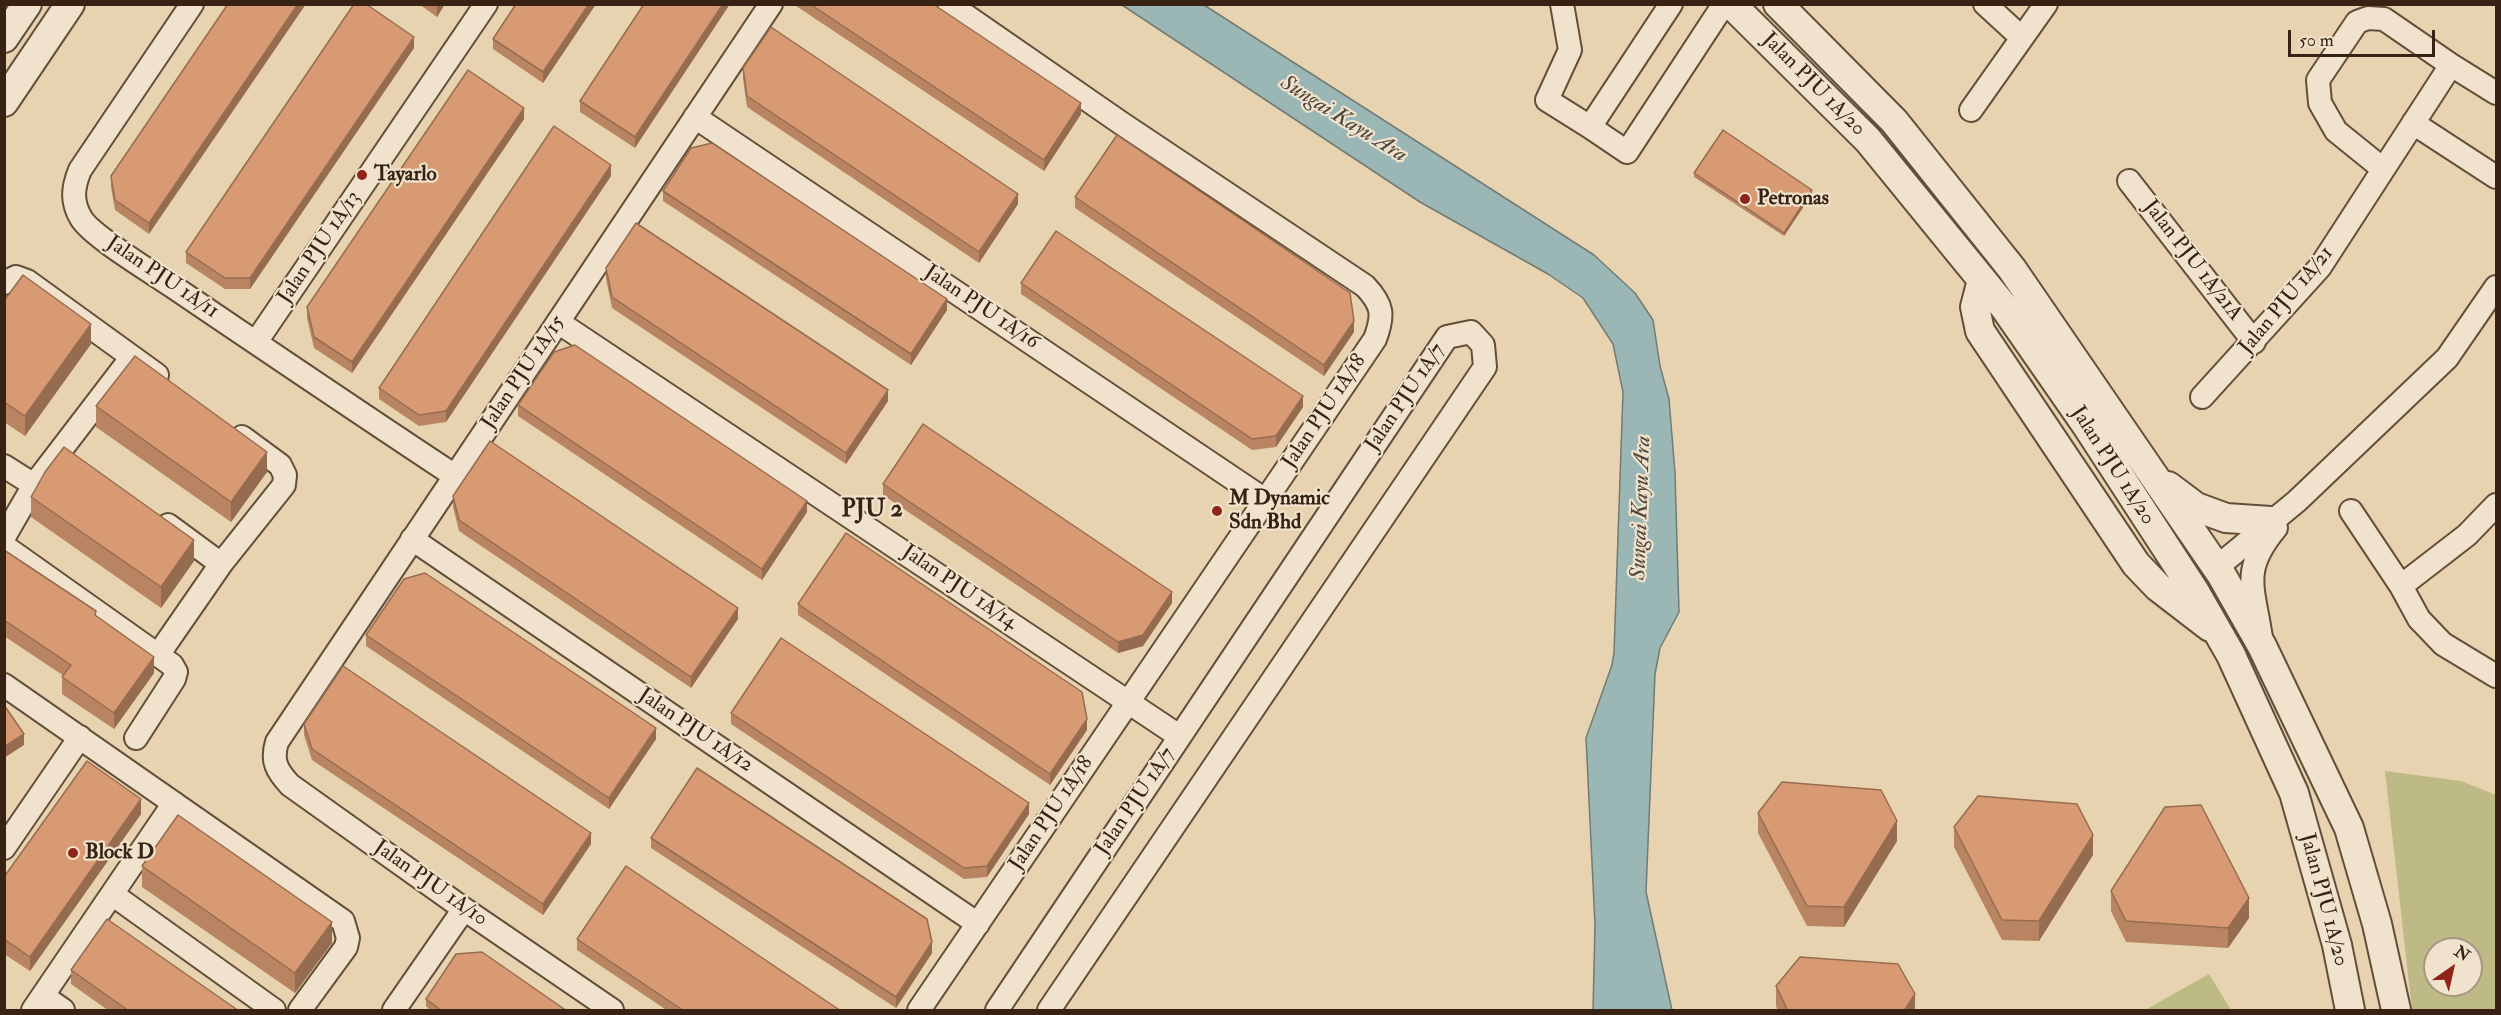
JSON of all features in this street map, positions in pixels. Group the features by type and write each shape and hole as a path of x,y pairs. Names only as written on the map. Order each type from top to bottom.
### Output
{"street":[{"path":"4,38 27,4"},
{"path":"4,102 69,4"},
{"name":"Jalan PJU 1A/11","path":"192,4 80,170 74,185 73,200 81,219 95,232 454,476"},
{"name":"Jalan PJU 1A/13","path":"256,342 486,4"},
{"name":"Jalan PJU 1A/15","path":"277,742 771,4"},
{"name":"Jalan PJU 1A/18","path":"919,1011 1375,339 1382,321 1375,296 1365,286 1131,130 949,4"},
{"path":"1562,4 1570,50 1547,100 1627,152 1724,4"},
{"path":"1590,128 1671,4"},
{"name":"Jalan PJU 1A/20","path":"1731,4 1868,140 1982,280 1975,307 1980,331 2130,555 2158,587 2226,646 2294,793 2337,945 2350,1011"},
{"path":"1755,4 1792,47 1797,67"},
{"path":"1986,4 2022,38"},
{"path":"1971,110 2046,4"},
{"name":"Jalan PJU 1A/20","path":"1784,9 1894,121 2012,269 2216,568 2262,646 2349,828 2377,924 2396,1011"},
{"path":"2383,169 2336,131 2320,103 2318,80 2357,22 2368,18 2384,20 2496,93"},
{"name":"Jalan PJU 1A/21","path":"2202,397 2320,267 2451,65"},
{"name":"Jalan PJU 1A/16","path":"695,117 1265,501"},
{"path":"2413,123 2496,177"},
{"name":"Jalan PJU 1A/21A","path":"2129,181 2254,342"},
{"path":"4,283 16,277 27,281 178,390"},
{"path":"2226,646 2234,645 2211,600 2210,583 2216,568 2297,501 2447,358 2496,287"},
{"name":"Jalan PJU 1A/14","path":"558,322 1179,736"},
{"name":"Jalan PJU 1A/7","path":"997,1011 1447,337 1471,332 1483,345 1485,367 1049,1011"},
{"path":"4,537 34,485 132,357"},
{"path":"158,655 221,564 284,485 285,475 280,465 225,424"},
{"path":"63,447 82,461"},
{"path":"4,466 34,485"},
{"path":"2156,478 2196,507 2226,518 2271,521"},
{"path":"2262,646 2251,572 2262,546 2297,501"},
{"path":"2402,586 2467,535 2496,505"},
{"path":"147,509 221,564"},
{"path":"2350,511 2402,586 2419,620 2443,644 2496,676"},
{"name":"Jalan PJU 1A/12","path":"412,539 978,924"},
{"path":"4,546 172,665 176,672 174,679 136,738"},
{"path":"4,685 343,921 348,938 346,947 300,1011"},
{"path":"4,848 80,737"},
{"name":"Jalan PJU 1A/10","path":"277,742 273,753 274,765 290,785 612,1011"},
{"path":"63,1011 38,1003 174,803"},
{"path":"112,894 274,1011"},
{"path":"394,1011 464,909"}],"shaded area":[{"path":"2385,771 2461,781 2496,795 2496,1010 2412,1010"},
{"path":"2209,974 2231,1010 2145,1010"}],"water":[{"name":"Sungai Kayu Ara","path":"1122,5 1204,5 1594,255 1635,293 1653,320 1660,366 1669,399 1675,473 1679,612 1660,648 1655,674 1646,892 1672,1010 1593,1010 1595,925 1586,738 1612,665 1614,652 1623,392 1613,344 1583,298 1548,274 1420,202"}],"building":[{"path":"228,4 298,4 149,223 115,200 111,176"},
{"path":"354,4 366,4 414,37 250,278 225,278 186,252"},
{"path":"516,4 589,4 543,72 493,39"},
{"path":"644,4 723,4 635,137 580,101"},
{"path":"810,4 933,4 1081,103 1044,160"},
{"path":"771,27 1018,194 979,252 747,96 743,68"},
{"path":"468,70 524,108 352,362 314,337 307,307"},
{"path":"554,126 611,165 446,411 419,415 379,388"},
{"path":"1723,130 1812,190 1784,233 1694,173"},
{"path":"1117,135 1350,293 1354,321 1324,365 1075,197"},
{"path":"712,143 947,299 911,354 663,191 691,148"},
{"path":"636,223 888,390 846,453 612,297 606,268"},
{"path":"1056,231 1303,396 1276,436 1252,439 1021,283"},
{"path":"23,275 91,324 25,416 4,402 4,301"},
{"path":"575,345 807,501 762,569 518,405 554,352"},
{"path":"135,356 267,452 231,502 96,406"},
{"path":"923,424 1172,592 1143,635 1118,642 883,484"},
{"path":"490,441 738,608 691,677 459,520 453,496"},
{"path":"64,447 194,540 161,587 31,497 45,472"},
{"path":"846,533 1082,692 1087,719 1050,774 798,604"},
{"path":"4,550 96,611 95,615 154,657 114,713 62,677 71,665 4,620"},
{"path":"425,573 656,728 609,798 366,635 404,579"},
{"path":"781,638 1029,803 987,866 964,868 731,713"},
{"path":"343,666 591,833 543,904 312,749 304,724"},
{"path":"4,705 24,734 4,747"},
{"name":"Block D","path":"87,761 141,799 30,957 4,939 4,877"},
{"path":"697,768 927,919 932,942 896,997 651,838"},
{"path":"1782,782 1881,790 1897,821 1844,907 1807,906 1758,813"},
{"path":"1978,796 2077,804 2093,835 2039,921 2002,920 1954,827"},
{"path":"2201,805 2249,898 2228,928 2126,921 2111,891 2165,807"},
{"path":"178,815 332,922 295,973 142,866"},
{"path":"626,866 841,1011 684,1011 577,939"},
{"path":"107,919 239,1011 129,1011 71,970"},
{"path":"482,952 567,1011 442,1011 426,999 456,954"},
{"path":"1800,957 1898,964 1915,994 1904,1011 1788,1011 1776,986"}],"place":[{"name":"Tayarlo","path":"362,175"},
{"name":"Petronas","path":"1745,199"},
{"name":"M Dynamic Sdn Bhd","path":"1217,511"},
{"name":"Block D","path":"73,853"}],"district":[{"name":"PJU 2","path":"872,511"}]}
